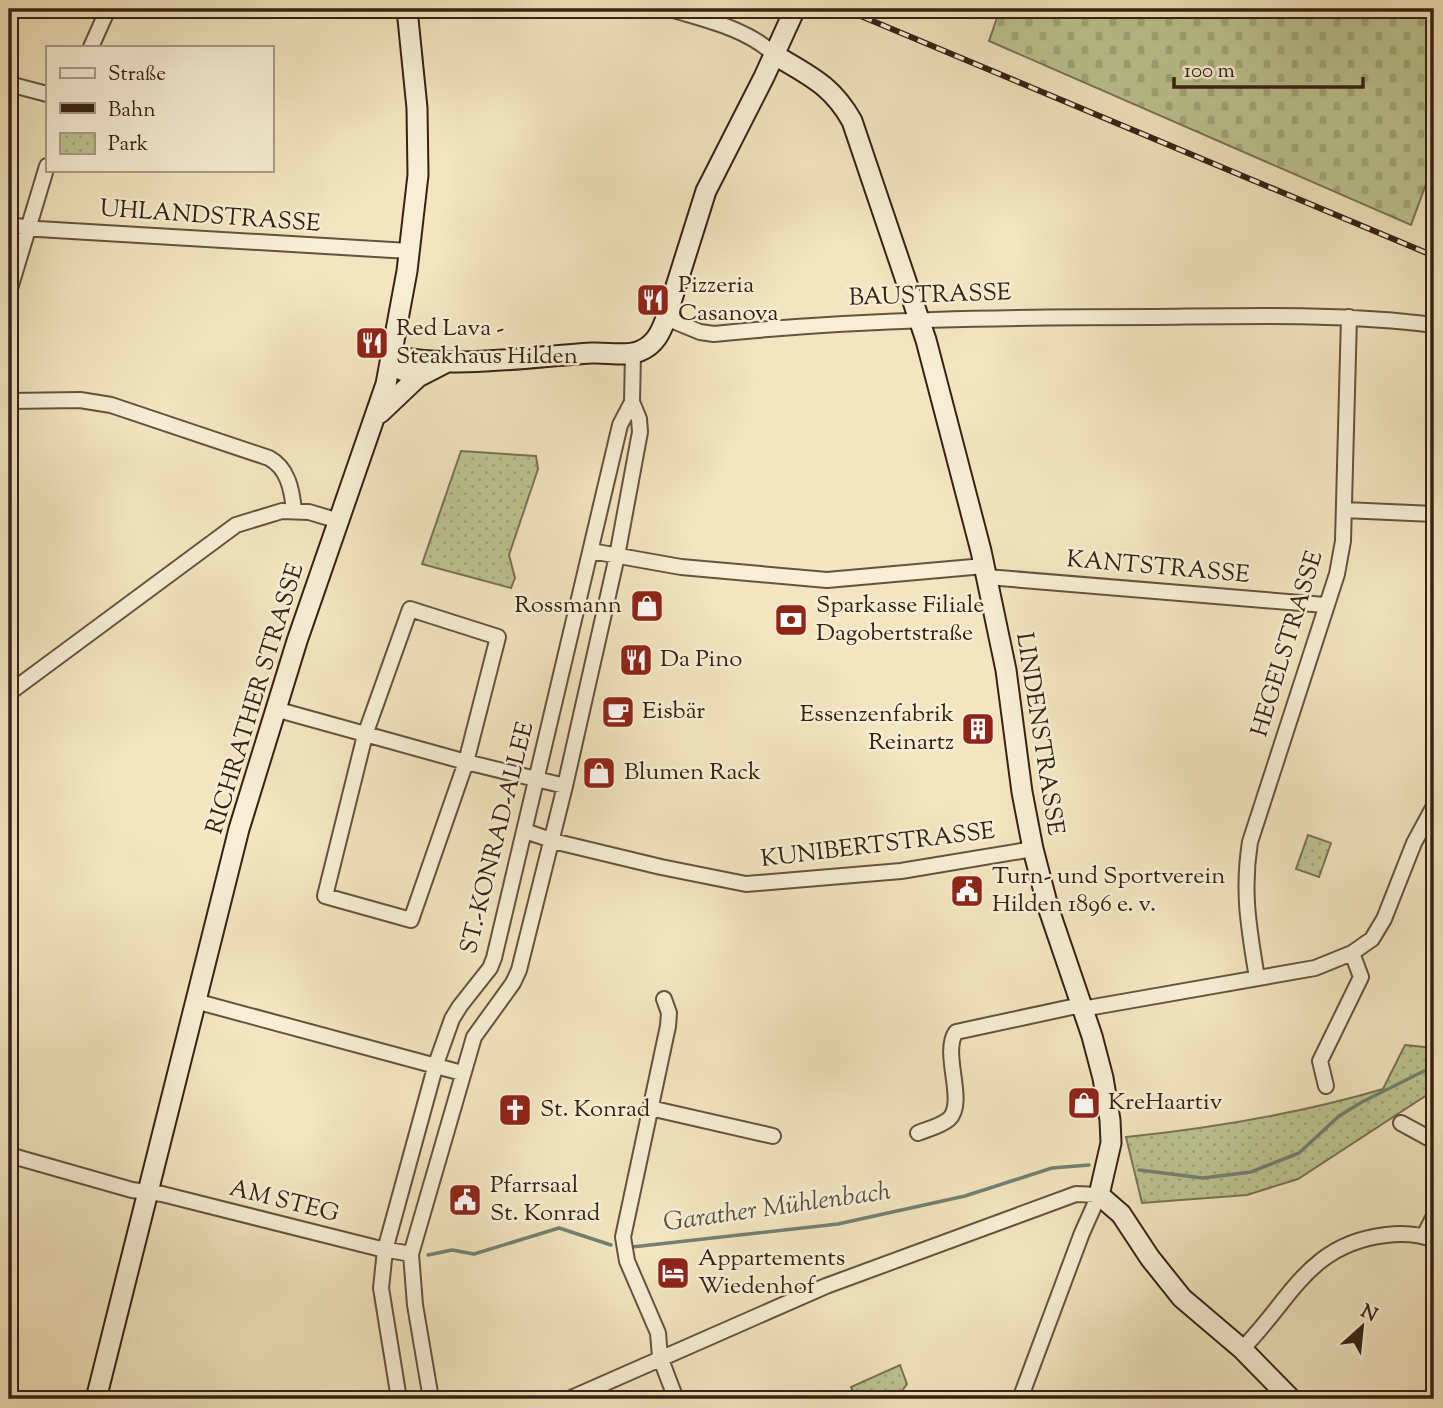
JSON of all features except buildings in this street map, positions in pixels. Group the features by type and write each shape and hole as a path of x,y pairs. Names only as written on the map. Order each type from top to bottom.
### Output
{"main road":[{"name":"RICHRATHER STRASSE","path":"96,1399 239,829 275,709 374,419 392,356 418,174 417,108 407,9"},
{"path":"392,356 447,362 603,352 633,353 655,341 666,318 706,191 768,49 795,9"},
{"name":"LINDENSTRASSE","path":"768,49 822,83 839,98 852,121 926,340 986,572 1006,670 1022,792 1033,849 1048,907 1103,1078 1110,1120 1109,1157 1099,1195"},
{"path":"392,356 402,370 418,377"},
{"path":"374,419 418,377 447,362"},
{"path":"1099,1195 1121,1214 1150,1258 1182,1298 1242,1349 1291,1399"}],"street":[{"path":"91,46 108,9"},
{"path":"670,9 729,27 768,49"},
{"path":"9,84 46,94"},
{"path":"9,292 46,169"},
{"name":"UHLANDSTRASSE","path":"9,225 409,251"},
{"name":"BAUSTRASSE","path":"666,318 700,332 714,334 795,326 1039,317 1349,317 1434,326"},
{"name":"HEGELSTRASSE","path":"1257,978 1246,912 1245,879 1250,842 1337,574 1343,541 1349,317"},
{"name":"ST.-KONRAD-ALLEE","path":"431,1399 415,1305 411,1254 474,1037 517,977 552,840 617,556 640,432 639,419 632,402 633,353"},
{"path":"9,401 80,400 111,405 269,458 278,463 285,472 294,511"},
{"name":"ST.-KONRAD-ALLEE","path":"399,1399 381,1288 384,1250 436,1064 456,1011 485,975 494,958 620,425 632,402"},
{"path":"1344,510 1434,514"},
{"path":"9,693 236,525 269,514 294,511 309,512 339,521"},
{"name":"KANTSTRASSE","path":"591,551 681,567 827,580 986,572 1325,605"},
{"path":"410,609 498,637 466,762 411,920 325,896 365,735 410,609"},
{"path":"275,709 466,762 565,786"},
{"path":"918,1133 946,1121 955,1108 951,1044 956,1032 1081,1007 1315,968 1352,953 1372,939 1384,919 1414,843 1434,806"},
{"name":"KUNIBERTSTRASSE","path":"525,831 661,867 746,884 901,871 1033,849"},
{"path":"1326,1086 1320,1061 1361,977 1352,953"},
{"path":"664,999 669,1013 668,1026 622,1237 627,1261 657,1333 660,1357 676,1399"},
{"path":"195,1001 462,1073"},
{"path":"650,1108 772,1136"},
{"path":"1401,1123 1434,1141"},
{"name":"AM STEG","path":"9,1155 147,1193 162,1194 384,1250 411,1254"},
{"path":"569,1399 826,1286 1076,1195 1099,1195 1082,1233 1020,1399"},
{"path":"1242,1349 1317,1262 1346,1243 1397,1233 1429,1238 1434,1216"}],"green space":[{"path":"1000,9 1434,9 1434,162 1411,225 989,41"},
{"path":"461,451 536,456 538,469 509,555 515,578 511,588 422,564"},
{"path":"1308,835 1331,843 1319,877 1296,869"},
{"path":"1405,1045 1434,1048 1434,1093 1430,1093 1298,1179 1247,1195 1142,1203 1126,1137 1255,1119 1383,1089"},
{"path":"900,1365 907,1384 896,1399 856,1399 851,1387"}],"waterway":[{"name":"Garather Mühlenbach","path":"1139,1170 1203,1178 1251,1172 1299,1153 1339,1116 1434,1066"},
{"name":"Garather Mühlenbach","path":"632,1247 838,1224 965,1196 1052,1168 1089,1165"},
{"name":"Garather Mühlenbach","path":"428,1255 452,1250 474,1254 559,1228 611,1245"}],"railway":[{"path":"844,9 1434,256"}],"place":[{"name":"Pizzeria Casanova","path":"653,300"},
{"name":"Red Lava - Steakhaus Hilden","path":"372,343"},
{"name":"Rossmann","path":"647,606"},
{"name":"Sparkasse Filiale Dagobertstraße","path":"791,620"},
{"name":"Da Pino","path":"636,660"},
{"name":"Eisbär","path":"618,712"},
{"name":"Essenzenfabrik Reinartz","path":"978,729"},
{"name":"Blumen Rack","path":"599,773"},
{"name":"Turn- und Sportverein Hilden 1896 e. v.","path":"967,891"},
{"name":"KreHaartiv","path":"1084,1103"},
{"name":"St. Konrad","path":"515,1110"},
{"name":"Pfarrsaal St. Konrad","path":"465,1200"},
{"name":"Appartements Wiedenhof","path":"673,1273"}]}
